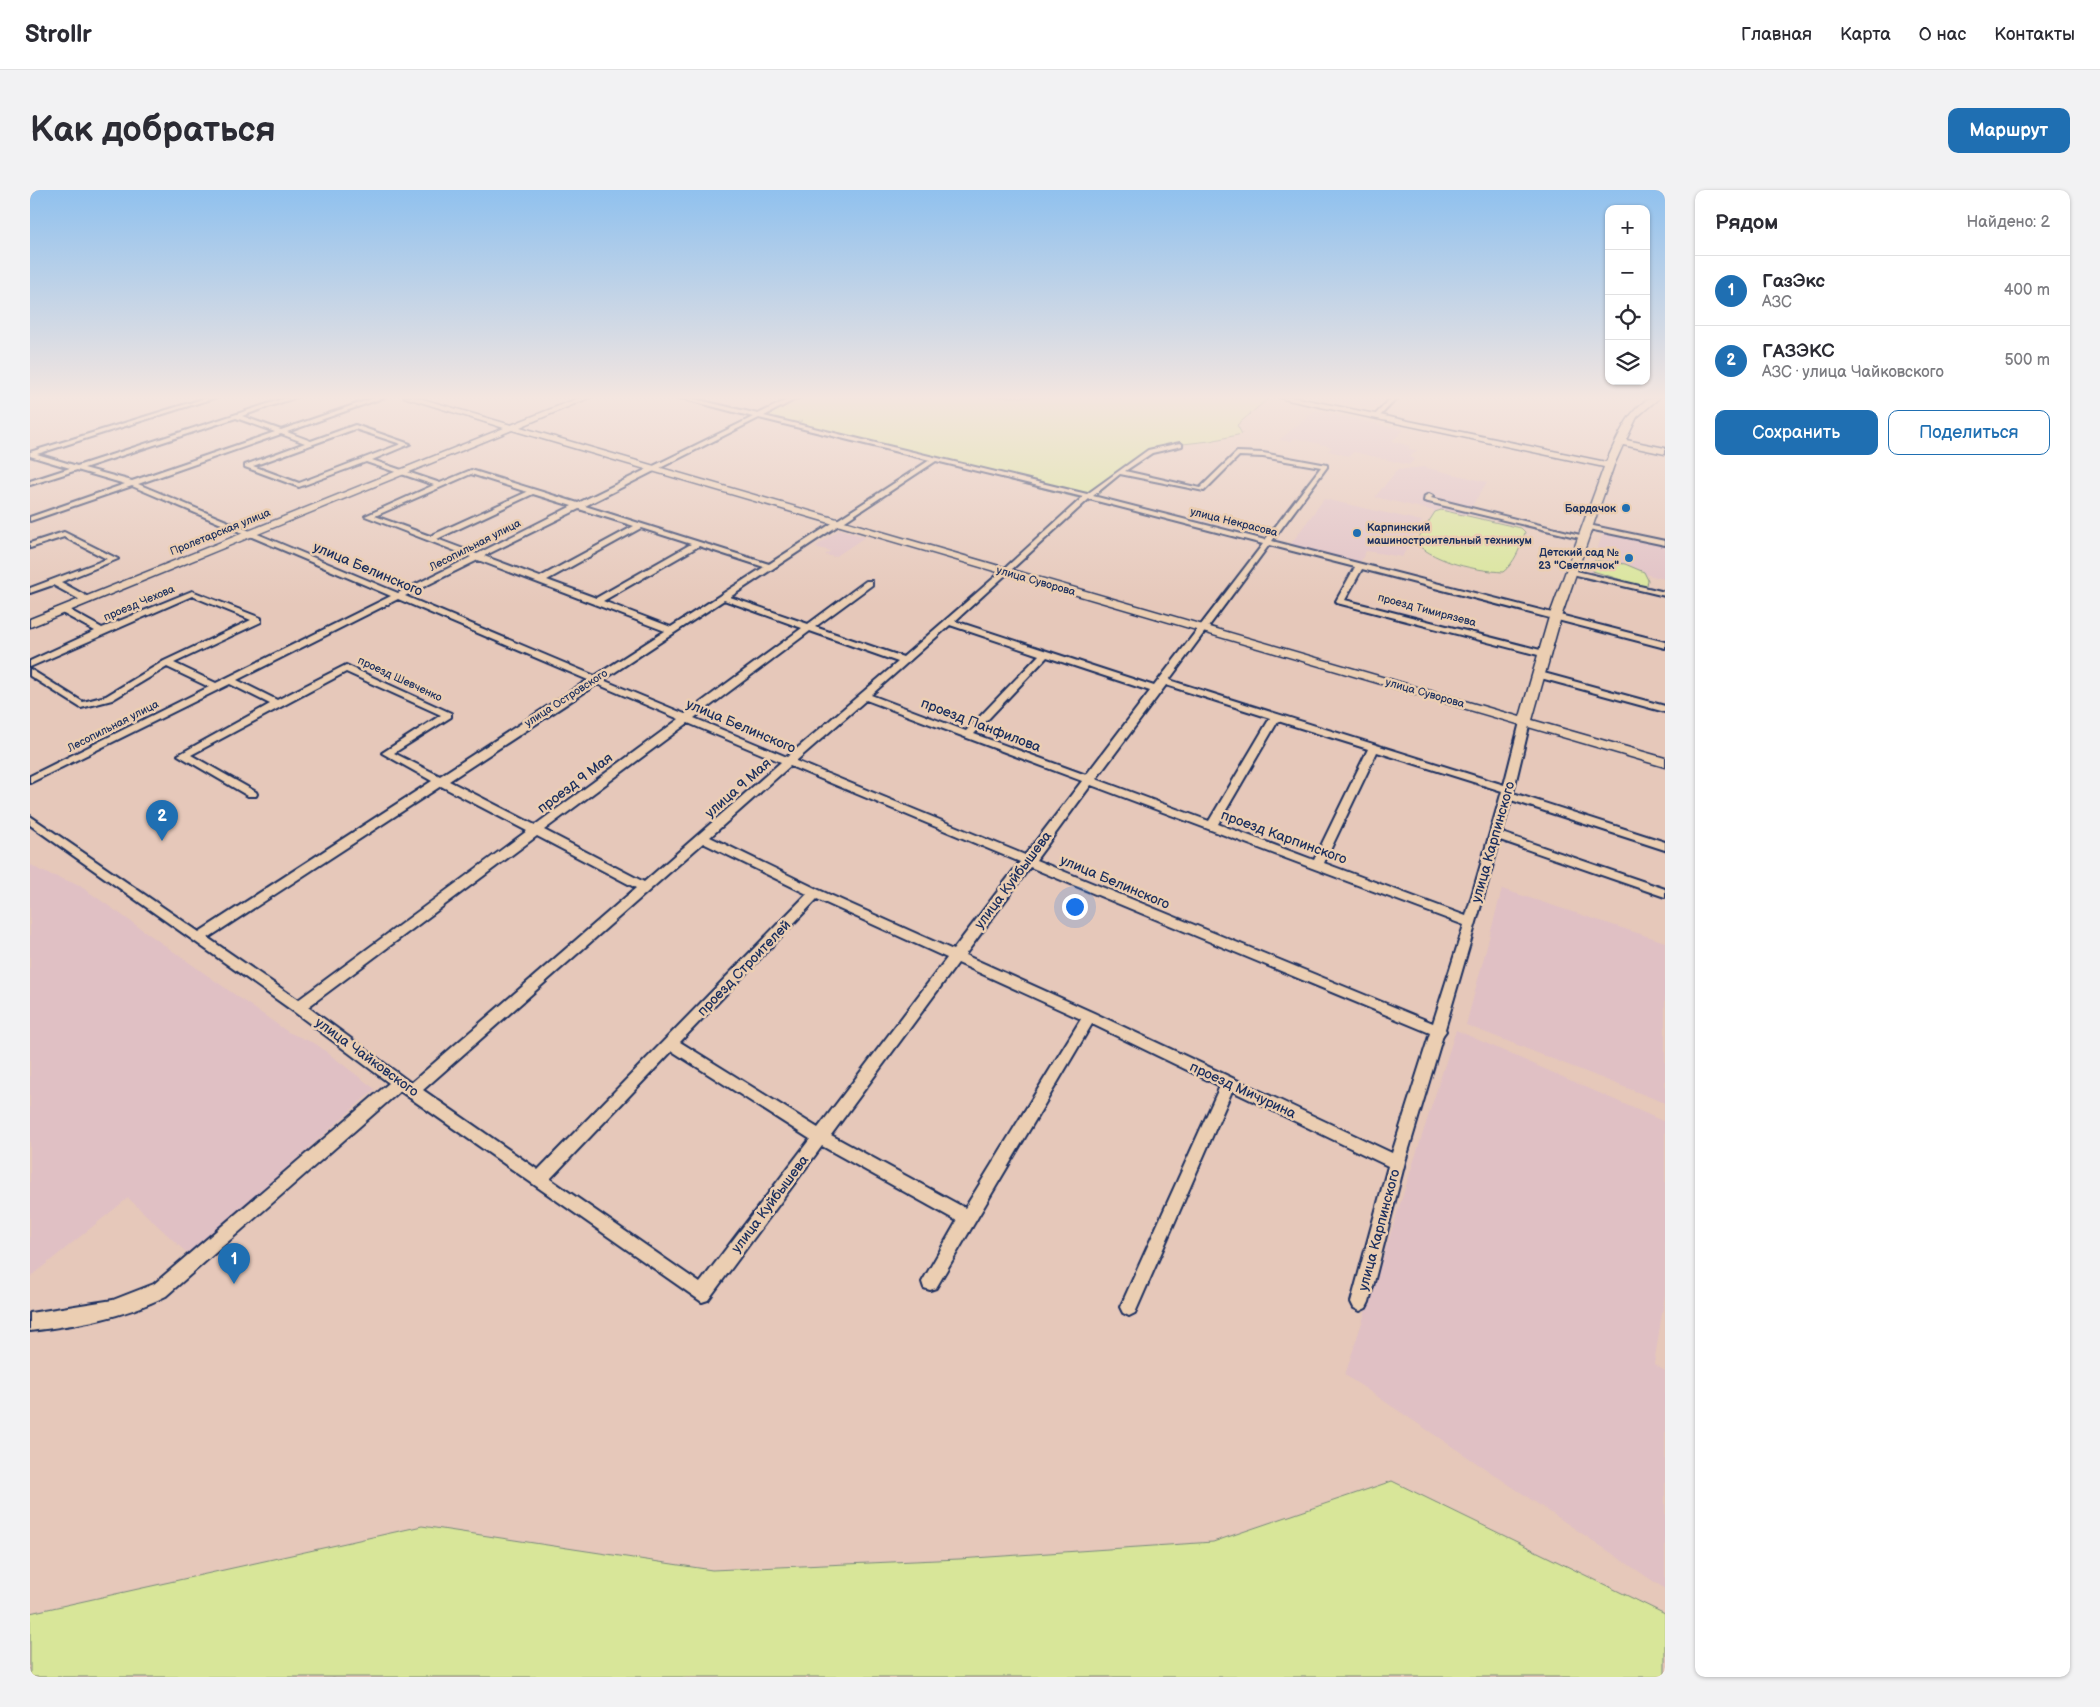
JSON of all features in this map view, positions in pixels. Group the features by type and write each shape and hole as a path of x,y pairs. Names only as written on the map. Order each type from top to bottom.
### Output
{"street":[{"path":"30,520 183,466"},
{"path":"248,466 299,485 349,466"},
{"path":"384,466 440,485"},
{"name":"Пролетарская улица","path":"30,623 418,466"},
{"name":"улица Суворова","path":"643,466 1665,763"},
{"name":"Лесопильная улица","path":"30,780 657,466"},
{"name":"улица Островского","path":"199,938 924,466"},
{"name":"улица Некрасова","path":"961,466 1087,496 1665,645"},
{"name":"улица 9 Мая","path":"30,1322 116,1310 141,1301 160,1290 702,838 1006,572 1087,496 1127,466"},
{"name":"улица Куйбышева","path":"1119,472 1202,490 1225,466"},
{"name":"улица Куйбышева","path":"702,1294 1325,466"},
{"name":"улица Карпинского","path":"1360,1302 1397,1163 1439,1031 1509,793 1524,722 1540,675 1555,617 1609,466"},
{"path":"30,483 79,467"},
{"name":"улица Белинского","path":"79,467 133,484 789,762 1439,1031"},
{"path":"672,630 369,516 471,472 769,566"},
{"path":"431,539 532,492"},
{"path":"1429,496 1428,499 1586,532 1665,543"},
{"path":"541,580 639,526"},
{"path":"30,546 64,534 114,559 30,591"},
{"path":"597,601 697,544"},
{"name":"проезд Тимирязева","path":"1359,567 1340,601 1545,654"},
{"path":"1571,571 1665,594"},
{"path":"54,582 87,600"},
{"name":"проезд 9 Мая","path":"298,1007 869,583"},
{"name":"проезд Чехова","path":"30,664 192,593 258,620 167,663 109,698 81,704 30,672"},
{"path":"722,597 904,661"},
{"name":"проезд Чехова","path":"63,610 102,632"},
{"path":"949,622 1046,653 1160,686 1276,716 1374,747 1665,846"},
{"path":"968,734 1046,653"},
{"path":"167,663 217,687"},
{"name":"проезд Шевченко","path":"252,794 183,755 346,668 448,715 387,753 441,780"},
{"path":"1540,675 1665,709"},
{"path":"230,680 277,704"},
{"name":"проезд Панфилова","path":"864,696 968,734 1087,781"},
{"path":"1212,826 1276,716"},
{"path":"1317,865 1374,747"},
{"path":"441,780 644,887"},
{"name":"проезд Карпинского","path":"1087,781 1470,923"},
{"name":"улица Чайковского","path":"30,820 298,1007 406,1086 702,1294"},
{"path":"1496,835 1665,893"},
{"path":"702,838 816,893 955,956"},
{"name":"проезд Строителей","path":"540,1180 816,893"},
{"name":"проезд Мичурина","path":"955,956 1089,1017 1397,1163"},
{"path":"930,1282 1089,1017"},
{"path":"672,1044 820,1137 969,1219"},
{"path":"1129,1307 1228,1083"}],"shaded area":[{"path":"1423,467 1487,482 1464,518 1375,497 1397,470"},
{"name":"Карпинский машиностроительный техникум","path":"1324,499 1422,521 1402,557 1366,551 1360,563 1290,545"},
{"path":"840,529 865,537 835,557 825,555 830,551 815,547"},
{"name":"Детский сад № 23 \"Светлячок\"","path":"1604,531 1665,546 1665,579 1644,574 1641,584 1589,571"},
{"path":"30,864 41,871 79,885 288,1032 316,1044 375,1089 189,1255 128,1198 30,1277"},
{"path":"1502,889 1665,942 1665,1103 1466,1025"},
{"path":"1456,1030 1665,1122 1665,1295 1654,1364 1665,1371 1665,1589 1345,1375"}],"green space":[{"path":"956,466 1132,466 1090,501"},
{"path":"1441,510 1521,528 1525,532 1524,537 1517,554 1507,569 1503,572 1457,564 1435,556 1415,543 1435,512"},
{"path":"1595,560 1625,564 1644,572 1648,580 1647,585 1644,587 1593,571"},
{"path":"1392,1481 1665,1614 1665,1677 30,1677 30,1613 422,1526 712,1570 959,1559 1213,1542"}],"place":[{"name":"Бардачок","path":"1626,508"},
{"name":"Карпинский машиностроительный техникум","path":"1357,533"},
{"name":"Детский сад № 23 \"Светлячок\"","path":"1629,558"},
{"name":"ГАЗЭКС","path":"162,841"},
{"name":"ГазЭкс","path":"234,1284"}]}
